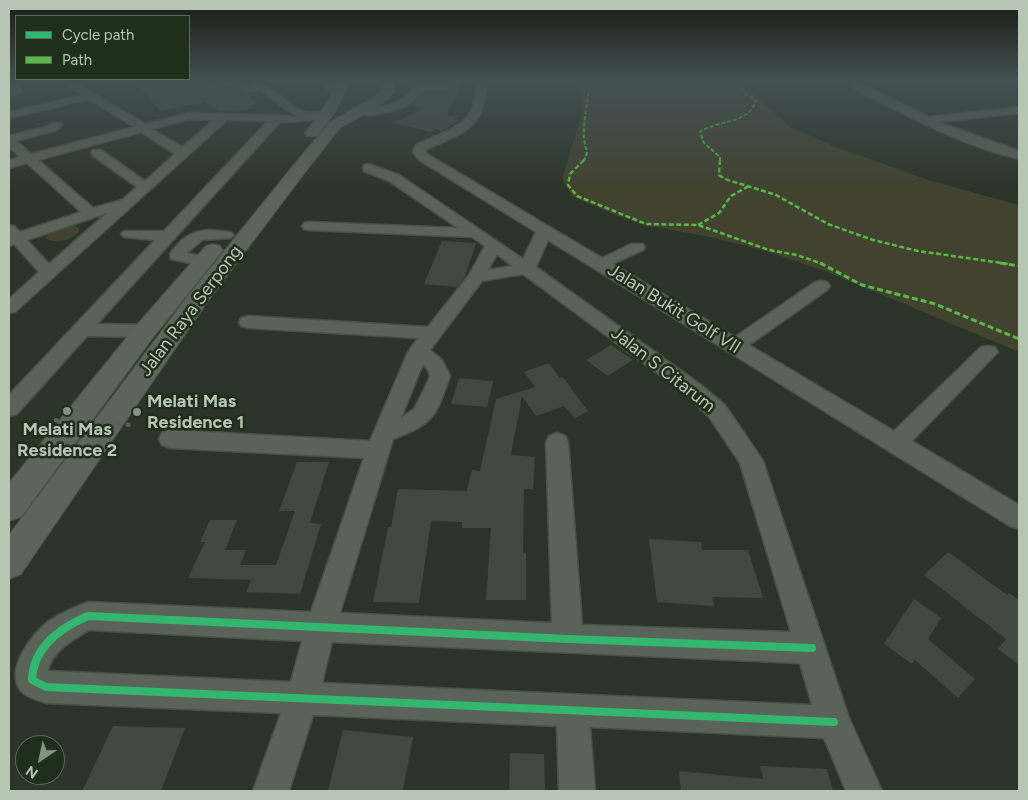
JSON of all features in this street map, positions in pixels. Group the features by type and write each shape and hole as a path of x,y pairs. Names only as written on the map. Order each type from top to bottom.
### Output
{"main road":[{"name":"Jalan Raya Serpong","path":"9,507 145,331 226,235 316,119"},
{"name":"Jalan Raya Serpong","path":"9,563 196,301 316,119"}],"street":[{"path":"129,119 183,153"},
{"path":"9,164 172,119"},
{"path":"211,119 219,121 251,119"},
{"path":"9,408 276,119"},
{"name":"Jalan Bukit Golf VII","path":"473,119 462,130 426,144 420,148 419,152 423,157 1019,518"},
{"path":"927,119 982,144 1019,153"},
{"path":"934,119 979,139 1019,153"},
{"path":"9,308 219,121"},
{"path":"9,135 50,125 57,126 9,140"},
{"path":"9,140 90,213"},
{"path":"97,153 145,187"},
{"name":"Jalan S Citarum","path":"369,168 394,178 476,232 694,390 718,411 733,431 751,461 834,722 864,791"},
{"path":"11,236 129,201"},
{"path":"309,226 476,232"},
{"path":"476,277 527,268 545,230"},
{"path":"129,234 168,236"},
{"path":"11,236 49,272"},
{"path":"271,791 302,699 322,627 380,442 410,368 425,342 476,277 494,245"},
{"path":"601,264 637,247"},
{"path":"734,346 821,286"},
{"path":"248,322 425,342"},
{"path":"81,330 145,331"},
{"path":"896,443 988,352"},
{"path":"170,439 380,442"},
{"path":"557,442 568,639"},
{"path":"812,648 568,639 88,616 77,620 50,640 41,650 30,673 32,680 46,687 834,722"},
{"path":"573,711 577,791"}],"path":[{"path":"54,420 135,425"}],"green space":[{"path":"580,119 782,119 792,128 836,147 928,180 1019,205 1019,352 825,271 769,252 715,238 644,225 613,214 572,196 562,179"},
{"path":"67,226 76,226 80,230 69,239 54,241 45,238 51,231"}],"building":[{"path":"401,119 460,120 441,131 436,129 430,132 394,123"},
{"path":"442,241 476,243 465,277 457,287 424,284"},
{"path":"611,345 633,360 608,376 586,360"},
{"path":"549,363 560,378 563,377 588,411 575,418 564,406 536,416 522,396 511,455 535,457 533,489 524,489 523,552 526,553 526,600 486,600 491,528 462,528 462,522 431,521 419,603 373,602 388,527 391,527 398,489 467,491 472,470 480,471 496,399 535,387 524,372"},
{"path":"459,378 493,381 487,407 451,404"},
{"path":"297,462 329,462 310,523 321,524 300,594 246,592 251,580 188,578 205,542 200,542 210,520 237,520 225,550 246,550 240,565 276,565 295,511 279,511"},
{"path":"649,539 701,542 702,550 748,550 763,598 712,597 714,606 657,602"},
{"path":"948,552 1007,595 1009,593 1019,600 1019,665 998,649 1006,639 924,575"},
{"path":"914,599 941,618 928,639 975,679 958,698 915,660 912,664 884,644"},
{"path":"113,726 185,728 161,791 82,791"},
{"path":"343,730 413,737 403,791 328,791"},
{"path":"510,753 544,754 545,791 509,790"},
{"path":"760,766 827,769 833,791 681,791 679,771 763,779"}],"marked path":[{"path":"586,119 584,138 587,152 586,158 570,174 568,185 577,196 646,224 698,225 769,250 797,255 816,261 862,285 935,304 1019,339"},
{"path":"736,119 715,124 700,132 704,143 720,157 719,175 725,179 776,195 828,224 873,240 918,251 1019,266"},
{"path":"698,225 719,213 731,196 749,186"}],"cycle path":[{"path":"812,648 568,639 88,616 59,633 42,649 32,669 32,680 46,687 834,722"}],"place":[{"name":"Melati Mas Residence 2","path":"67,411"},
{"name":"Melati Mas Residence 1","path":"137,412"}]}
